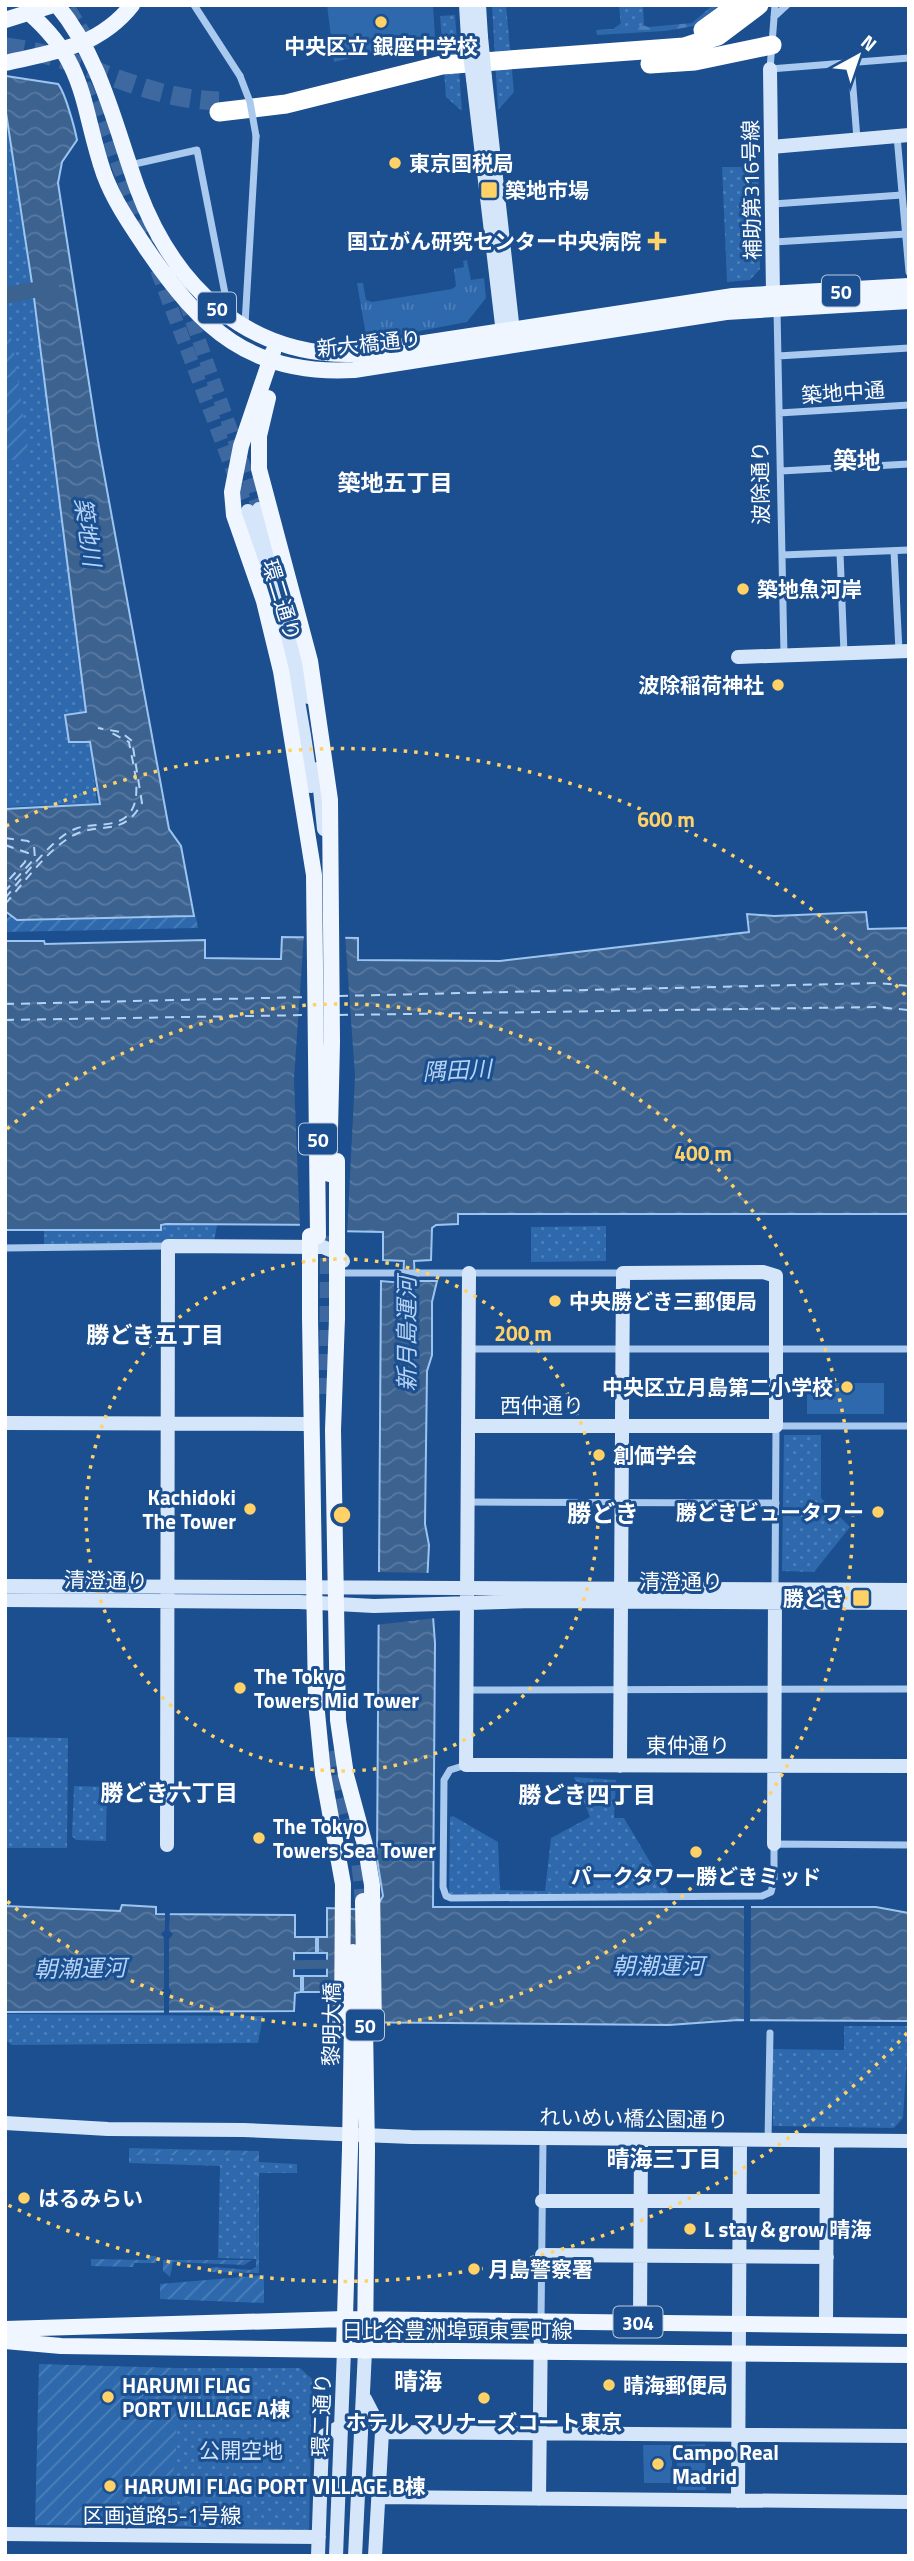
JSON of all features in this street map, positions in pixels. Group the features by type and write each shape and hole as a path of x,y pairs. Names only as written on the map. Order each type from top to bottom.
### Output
{"highway":[{"path":"731,9 705,29 681,37 431,57 281,94 219,106 267,107 442,65 684,47 718,36 771,9"},
{"path":"338,91 442,75 578,65 695,61 772,45"}],"main road":[{"path":"5,20 24,9 55,5"},
{"name":"新大橋通り","path":"55,5 83,44 108,100 148,214 170,252 192,283 229,317 244,328 281,345 313,353 352,354 726,312 775,302 909,286"},
{"path":"5,64 83,44 114,25 132,5"},
{"name":"新大橋通り","path":"24,9 64,50 80,82 98,153 113,194 168,280 212,327 245,349 275,363 310,371 354,370 509,338"},
{"path":"37,56 61,62 80,82"},
{"name":"新大橋通り","path":"775,302 909,301"},
{"name":"環二通り","path":"281,345 237,460 233,504 281,671 322,876"},
{"name":"環二通り","path":"275,363 261,424 259,469 296,603 316,691 330,800 322,876 323,1236"},
{"name":"50","path":"324,1042 310,1165 310,1317 318,1731 343,1884 342,2029 359,2145"},
{"name":"50","path":"324,1042 338,1166 333,1430 339,1730 349,1791 366,1849 373,1904 374,2032 359,2145"},
{"path":"302,1247 303,1334 313,1484"},
{"path":"333,1430 344,1411 344,1273"},
{"path":"315,1556 325,1562 336,1556"},
{"path":"318,1731 328,1736 339,1730"},
{"name":"黎明大橋","path":"358,1901 359,2145"},
{"name":"環二通り","path":"344,2350 359,2145"},
{"name":"環二通り","path":"359,2145 367,2319 365,2351"},
{"name":"日比谷豊洲埠頭東雲町線","path":"5,2329 345,2319 909,2326"},
{"path":"60,2328 63,2340 105,2346"},
{"name":"日比谷豊洲埠頭東雲町線","path":"5,2342 365,2351 909,2355"}],"street":[{"path":"194,5 240,75 250,102 256,136 244,328"},
{"path":"466,5 475,38 509,338"},
{"path":"475,38 479,5"},
{"path":"787,5 771,9 771,69 909,58"},
{"path":"851,63 857,140"},
{"name":"補助第316号線","path":"771,69 775,302"},
{"path":"771,148 903,135 902,195 909,272"},
{"path":"129,165 197,150 229,317"},
{"path":"774,204 902,195"},
{"path":"774,242 906,234"},
{"name":"波除通り","path":"775,302 785,655"},
{"path":"778,356 909,348"},
{"name":"築地中通","path":"779,413 909,405"},
{"path":"780,471 909,464"},
{"name":"環二通り","path":"253,510 286,597 307,694 322,876"},
{"path":"782,555 909,550"},
{"path":"738,657 904,651 894,551"},
{"path":"840,553 844,653"},
{"path":"167,1845 165,1602 168,1246"},
{"path":"5,1248 323,1247 335,1251 344,1262 344,1273 773,1272 776,1279 776,1503 774,1880 771,1892 762,1896 446,1896 443,1887 444,1780 450,1770 466,1765 467,1690 460,1596 468,1502 469,1273"},
{"path":"620,1766 623,1273"},
{"path":"469,1349 909,1349"},
{"path":"5,1423 309,1424"},
{"name":"西仲通り","path":"468,1426 909,1426"},
{"path":"468,1502 776,1503"},
{"name":"清澄通り","path":"5,1586 166,1586 316,1595 337,1605 374,1606 460,1596"},
{"name":"清澄通り","path":"5,1600 165,1602 316,1595 337,1586 460,1596 775,1596 909,1590"},
{"name":"清澄通り","path":"775,1596 909,1603"},
{"path":"467,1690 909,1689"},
{"name":"東仲通り","path":"466,1765 909,1766"},
{"path":"774,1844 909,1845"},
{"path":"768,2140 769,2033"},
{"name":"れいめい橋公園通り","path":"5,2123 108,2129 243,2130 359,2145 543,2138 909,2141"},
{"path":"539,2499 543,2138"},
{"path":"640,2322 641,2139"},
{"path":"738,2501 740,2140"},
{"path":"826,2325 827,2141"},
{"path":"542,2201 827,2201"},
{"path":"542,2255 827,2257"},
{"name":"環二通り","path":"336,2556 344,2350"},
{"name":"環二通り","path":"355,2556 365,2399 365,2351"},
{"path":"365,2399 382,2432 375,2556"},
{"path":"318,2556 322,2441 325,2435 341,2426"},
{"path":"382,2432 909,2436"},
{"path":"379,2497 909,2502"},
{"name":"区画道路5-1号線","path":"5,2534 319,2537"}],"green space":[{"name":"中央区立 銀座中学校","path":"327,5 433,5 435,37 334,62"},
{"path":"492,5 506,5 514,92 498,110"},
{"path":"619,5 643,5 644,26 621,27"},
{"path":"713,5 719,5 694,26 665,31 597,35 596,30 613,29 627,19 648,27 692,23"},
{"path":"455,15 462,111 446,97 440,16"},
{"path":"5,107 33,290 86,713 65,715 90,742 97,803 5,807"},
{"path":"722,167 758,167 760,269 750,280 727,282"},
{"path":"467,260 471,280 484,278 486,298 467,322 367,341 357,283 363,283 366,300 372,302 452,289 456,286 454,269 464,267 463,261"},
{"path":"5,330 13,341 17,377 5,378"},
{"path":"18,380 29,455 27,462 5,459 5,381"},
{"path":"11,915 17,921 196,917 198,928 6,932 5,920"},
{"path":"163,1225 217,1225 214,1242 44,1244 44,1230 160,1230"},
{"path":"606,1226 606,1261 531,1262 531,1227"},
{"path":"807,1383 884,1383 884,1414 807,1414"},
{"path":"784,1435 821,1435 821,1498 850,1527 814,1572 782,1571"},
{"path":"5,1737 68,1738 67,1848 5,1848"},
{"path":"574,1777 616,1780 614,1818 624,1818 669,1894 449,1894 450,1817 453,1816 498,1842 500,1890 545,1891 551,1838 590,1817"},
{"path":"74,1786 107,1787 106,1841 76,1840 72,1836"},
{"path":"5,2014 263,2016 258,2043 12,2045 5,2040"},
{"path":"844,2026 909,2026 903,2118 894,2128 773,2126 773,2049 844,2050"},
{"path":"129,2148 259,2151 259,2162 297,2164 297,2173 257,2173 256,2259 218,2258 220,2166 129,2163"},
{"path":"134,2150 259,2151 259,2162 246,2155 136,2155"},
{"path":"257,2173 259,2273 211,2272 212,2267 251,2270 256,2267"},
{"path":"148,2256 156,2256 156,2263 134,2263 133,2267 91,2266 91,2259 147,2260"},
{"path":"163,2260 252,2260 244,2265 173,2262 170,2277 163,2271"},
{"path":"264,2275 264,2303 160,2299 160,2284"},
{"path":"39,2364 177,2368 176,2457 172,2479 171,2526 35,2525"},
{"name":"公開空地","path":"177,2368 300,2368 312,2379 309,2531 171,2526"},
{"path":"705,2444 706,2490 677,2490 677,2445"},
{"name":"Campo Real Madrid","path":"643,2445 672,2445 672,2483 644,2483"}],"water":[{"name":"築地川","path":"6,76 58,84 67,102 76,135 77,140 62,162 58,183 98,441 169,829 181,846 194,916 17,920 5,911 5,809 100,804 90,742 69,742 65,715 86,712 33,290 5,106"},
{"path":"866,912 868,929 909,928 909,1214 458,1214 458,1224 436,1225 432,1228 431,1260 414,1261 415,1281 437,1281 432,1302 432,1355 427,1371 425,1524 429,1545 427,1584 432,1603 435,1643 433,1907 876,1907 909,1913 909,2021 738,2020 669,2025 326,2022 327,1992 303,1992 303,1976 327,1976 327,1953 318,1953 318,1937 327,1937 327,1908 375,1910 383,1896 377,1859 381,1281 403,1283 404,1261 383,1260 383,1232 334,1231 330,1225 166,1224 161,1225 161,1230 5,1230 5,941 44,941 45,944 205,940 205,958 281,959 282,937 358,938 358,960 500,961 749,932 747,914 774,916"},
{"path":"122,1905 156,1907 156,1914 295,1915 295,1937 316,1937 316,1953 294,1953 294,1976 301,1976 301,1992 295,1993 294,2011 5,2012 5,1906 120,1911"}],"pier":[{"path":"304,934 345,935 355,1076 347,1235 334,1234 329,1229 300,1229 294,1079"},
{"path":"375,1572 431,1573 436,1618 375,1625"},
{"path":"744,1906 751,1906 750,2023 744,2022"},
{"path":"165,1910 170,1910 169,1930 173,1934 169,1939 169,1988 172,1991 169,1996 169,2015 164,2015 164,1996 160,1992 164,1988 164,1938 161,1934 165,1930"}],"waterway":[{"path":"7,295 51,287"},
{"name":"朝潮運河","path":"283,1965 336,1964"}],"ferry route":[{"path":"5,904 56,847 76,834 120,825 135,814 142,803 132,741 121,732 98,728"},
{"path":"5,898 47,850 66,834 80,827 113,823 132,810 136,789 129,742 108,731"},
{"path":"5,838 28,841 34,846 35,858 5,891"},
{"path":"5,845 28,853 25,862 5,884"},
{"path":"339,996 878,983 909,986"},
{"path":"5,1004 309,997"},
{"path":"339,1015 877,1007 909,1010"},
{"path":"5,1020 309,1015"}],"tunnel":[{"path":"69,9 93,48"},
{"path":"5,47 60,59 162,93 219,101"},
{"path":"84,84 99,115 148,244"},
{"path":"157,270 248,511"},
{"path":"185,301 259,509"},
{"path":"327,1394 328,1236"},
{"path":"327,1752 345,1832"},
{"path":"350,1818 358,1849 363,1901"}],"place":[{"name":"中央区立 銀座中学校","path":"381,22"},
{"name":"東京国税局","path":"395,163"},
{"name":"築地市場","path":"489,190"},
{"name":"国立がん研究センター中央病院","path":"657,241"},
{"name":"築地魚河岸","path":"743,589"},
{"name":"波除稲荷神社","path":"778,685"},
{"name":"中央勝どき三郵便局","path":"555,1301"},
{"name":"中央区立月島第二小学校","path":"847,1387"},
{"name":"創価学会","path":"599,1455"},
{"name":"Kachidoki The Tower","path":"250,1509"},
{"name":"勝どきビュータワー","path":"878,1512"},
{"name":"勝どき","path":"861,1598"},
{"name":"The Tokyo Towers Mid Tower","path":"240,1688"},
{"name":"The Tokyo Towers Sea Tower","path":"259,1838"},
{"name":"パークタワー勝どきミッド","path":"696,1852"},
{"name":"はるみらい","path":"24,2198"},
{"name":"L stay＆grow 晴海","path":"690,2229"},
{"name":"月島警察署","path":"474,2269"},
{"name":"晴海郵便局","path":"609,2385"},
{"name":"HARUMI FLAG PORT VILLAGE A棟","path":"108,2397"},
{"name":"ホテル マリナーズコート東京","path":"484,2398"},
{"name":"Campo Real Madrid","path":"658,2464"},
{"name":"HARUMI FLAG PORT VILLAGE B棟","path":"110,2486"}],"district":[{"name":"築地","path":"857,460"},
{"name":"築地五丁目","path":"395,482"},
{"name":"勝どき五丁目","path":"155,1334"},
{"name":"勝どき","path":"603,1513"},
{"name":"勝どき六丁目","path":"169,1792"},
{"name":"勝どき四丁目","path":"587,1794"},
{"name":"晴海三丁目","path":"664,2158"},
{"name":"晴海","path":"418,2381"}],"water label":[{"name":"隅田川","path":"457,1070"},
{"name":"新月島運河","path":"406,1334"}]}
